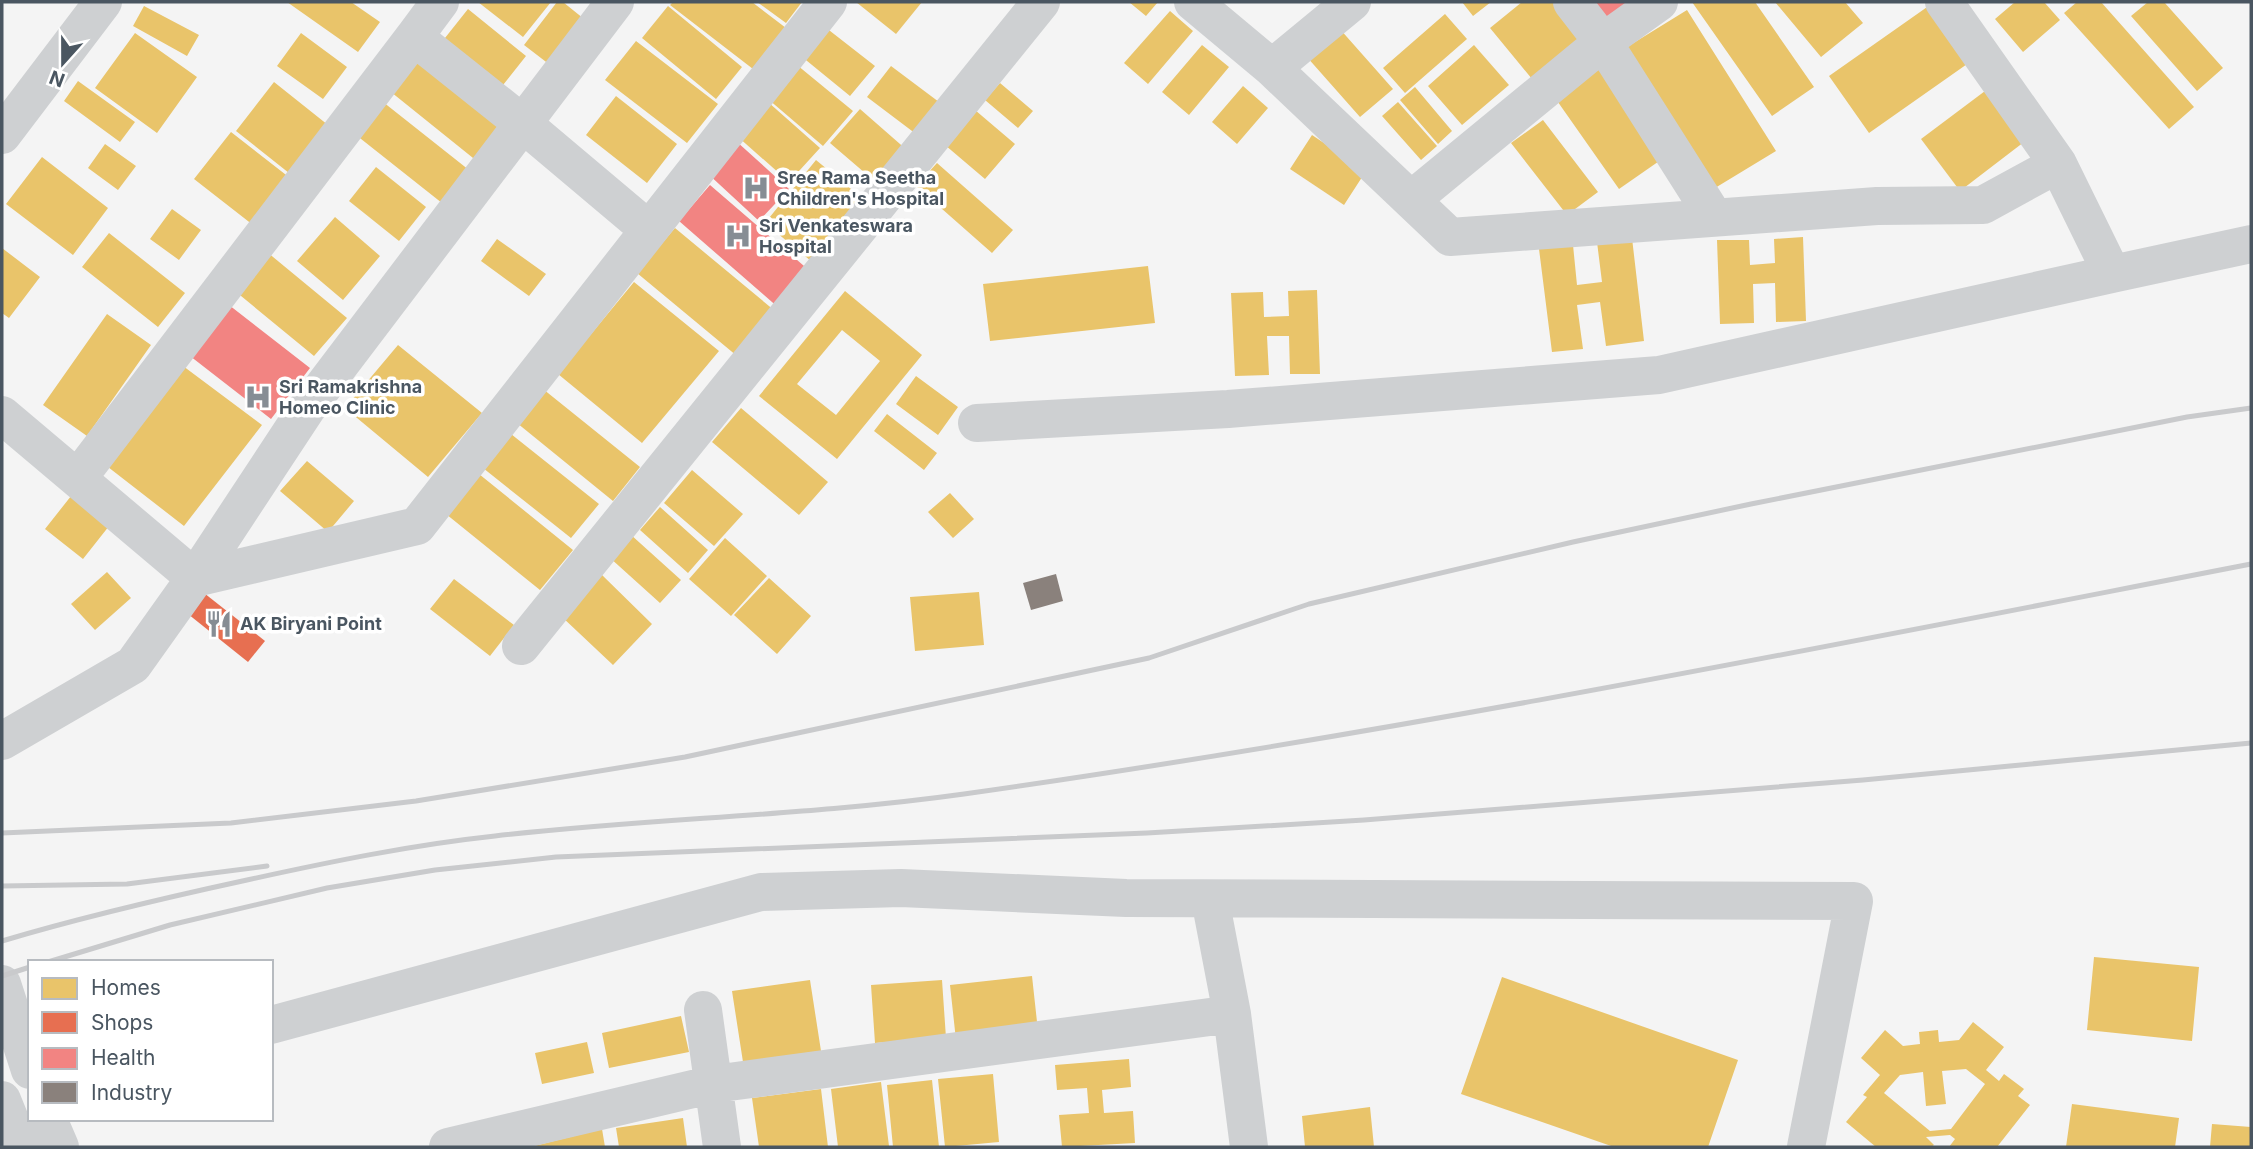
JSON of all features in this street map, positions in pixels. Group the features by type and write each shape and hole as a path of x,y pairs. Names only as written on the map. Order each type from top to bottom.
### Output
{"street":[{"path":"2,135 103,2"},
{"path":"78,478 440,2"},
{"path":"2,741 133,665 195,578 307,408 615,2"},
{"path":"195,578 418,526 828,2"},
{"path":"521,646 1041,2"},
{"path":"1193,2 1272,68 1450,237 1877,206 1983,205 2058,164"},
{"path":"1272,68 1352,2"},
{"path":"1572,2 1603,41 1714,217"},
{"path":"1411,200 1603,41 1659,2"},
{"path":"1944,2 2058,164 2112,274"},
{"path":"414,37 522,122 649,230"},
{"path":"977,423 1228,409 1659,375 2251,244"},
{"path":"2,415 195,578"},
{"path":"273,1024 761,892 901,888 1126,898 1854,901 1806,1147"},
{"path":"1210,899 1232,1014 1250,1147"},
{"path":"2,984 28,1064"},
{"path":"703,1010 722,1147"},
{"path":"448,1147 714,1084 1232,1014"},
{"path":"2,1100 21,1147"},
{"path":"49,1121 60,1147"}],"building: Homes":[{"path":"287,2 351,2 380,22 358,52"},
{"path":"478,2 551,2 523,37"},
{"path":"557,2 563,2 589,23 554,68 524,45"},
{"path":"673,2 752,2 786,28 753,69 670,5"},
{"path":"757,2 802,2 786,23"},
{"path":"856,2 922,2 896,34"},
{"path":"1129,2 1158,2 1146,16"},
{"path":"1462,2 1491,2 1473,16"},
{"path":"1522,2 1553,2 1588,44 1537,85 1490,28"},
{"path":"1692,2 1755,2 1814,87 1772,116"},
{"path":"1775,2 1845,2 1863,23 1821,57"},
{"path":"2015,2 2044,2 2060,20 2023,52 1995,19"},
{"path":"2077,2 2101,2 2194,107 2169,129 2064,13"},
{"path":"2148,2 2164,2 2223,68 2197,91 2131,16"},
{"path":"1930,5 1970,62 1869,133 1829,76"},
{"path":"144,6 199,35 187,56 133,26"},
{"path":"668,6 742,67 716,99 642,38"},
{"path":"468,9 526,56 499,90 441,43"},
{"path":"1687,10 1776,151 1715,188 1627,47"},
{"path":"1170,11 1193,31 1148,84 1124,63"},
{"path":"1445,14 1467,39 1405,93 1383,68"},
{"path":"825,27 875,66 850,96 801,56"},
{"path":"1339,28 1393,89 1360,117 1306,56"},
{"path":"135,33 197,77 157,133 95,88"},
{"path":"301,33 347,67 323,99 277,66"},
{"path":"636,41 718,104 687,143 605,80"},
{"path":"1202,45 1229,67 1189,115 1162,92"},
{"path":"1474,45 1509,85 1462,125 1428,86"},
{"path":"413,54 506,127 478,162 386,88"},
{"path":"1599,63 1665,157 1619,189 1553,95"},
{"path":"797,65 853,111 823,146 768,99"},
{"path":"891,66 939,102 916,134 867,97"},
{"path":"78,81 135,122 120,142 64,101"},
{"path":"274,82 333,129 294,177 236,131"},
{"path":"1000,83 1033,111 1018,128 985,100"},
{"path":"1243,86 1268,108 1237,144 1212,122"},
{"path":"1415,87 1452,131 1438,144 1400,100"},
{"path":"1985,91 2024,142 1960,191 1921,139"},
{"path":"616,96 677,144 647,183 586,135"},
{"path":"378,98 474,174 447,207 351,131"},
{"path":"768,102 820,148 789,182 737,136"},
{"path":"1398,102 1437,146 1421,160 1382,116"},
{"path":"860,109 908,151 879,185 830,143"},
{"path":"975,110 1015,144 985,179 945,145"},
{"path":"1543,120 1598,192 1567,215 1511,143"},
{"path":"231,132 290,178 253,225 194,179"},
{"path":"1312,135 1366,171 1344,205 1290,169"},
{"path":"105,144 136,166 118,190 88,168"},
{"path":"42,157 108,208 73,255 6,204"},
{"path":"816,160 868,203 817,266 765,223"},
{"path":"937,163 1013,230 992,253 916,186"},
{"path":"376,167 426,207 399,241 349,201"},
{"path":"172,209 201,230 179,260 150,239"},
{"path":"335,217 380,256 343,300 297,261"},
{"path":"675,228 775,311 737,356 637,273"},
{"path":"109,233 185,293 158,327 82,267"},
{"path":"1803,237 1806,321 1776,322 1775,283 1753,284 1754,323 1720,324 1717,240 1749,240 1750,265 1775,263 1774,239"},
{"path":"1632,238 1644,341 1606,346 1600,302 1577,305 1583,349 1552,352 1539,249 1573,245 1577,285 1602,282 1597,242"},
{"path":"497,239 546,274 529,296 481,261"},
{"path":"2,248 40,277 9,318 2,313"},
{"path":"267,252 347,318 314,356 235,291"},
{"path":"1148,266 1155,323 990,341 983,284"},
{"path":"634,282 719,351 642,443 558,374"},
{"path":"1317,290 1320,374 1290,374 1289,336 1267,336 1269,375 1235,376 1231,293 1263,292 1264,317 1289,316 1288,291"},
{"path":"845,291 922,355 837,459 759,396","holes":["842,330 880,361 836,415 797,384"]},
{"path":"107,314 151,345 87,436 43,405"},
{"path":"398,345 482,413 428,477 345,408"},
{"path":"175,360 262,425 184,526 99,460"},
{"path":"916,376 958,407 938,435 896,404"},
{"path":"543,389 640,467 613,501 517,423"},
{"path":"741,408 828,482 799,515 712,442"},
{"path":"887,414 937,453 924,470 874,431"},
{"path":"511,434 599,504 571,538 483,468"},
{"path":"307,461 354,501 328,532 280,491"},
{"path":"692,470 743,514 714,546 664,503"},
{"path":"479,474 573,550 540,590 446,514"},
{"path":"75,491 113,521 83,559 45,529"},
{"path":"950,493 974,519 953,538 928,512"},
{"path":"660,507 708,550 688,573 640,530"},
{"path":"630,534 681,580 660,603 609,557"},
{"path":"725,538 767,576 731,616 689,579"},
{"path":"107,572 131,598 95,630 71,604"},
{"path":"601,574 652,624 613,665 561,616"},
{"path":"769,578 811,616 777,654 734,615"},
{"path":"454,579 514,625 490,656 430,609"},
{"path":"979,592 984,645 915,651 910,597"},
{"path":"2094,957 2199,967 2192,1041 2087,1030"},
{"path":"1032,976 1038,1031 956,1040 950,985"},
{"path":"1502,977 1738,1060 1708,1147 1614,1147 1461,1094"},
{"path":"810,980 821,1051 743,1062 732,991"},
{"path":"942,980 946,1038 875,1043 871,985"},
{"path":"681,1016 689,1052 609,1068 602,1033"},
{"path":"1973,1022 2004,1047 1986,1070 1999,1081 2004,1074 2024,1089 2018,1096 2030,1105 1997,1147 1949,1147 1955,1139 1950,1135 1926,1137 1934,1145 1931,1147 1876,1147 1846,1122 1867,1097 1863,1095 1880,1075 1861,1058 1885,1030 1903,1046 1920,1044 1919,1032 1938,1030 1939,1042 1959,1040","holes":["1966,1069 1985,1084 1951,1129 1930,1131 1884,1093 1900,1075 1923,1072 1926,1106 1946,1104 1942,1071"]},
{"path":"587,1042 594,1073 542,1084 535,1053"},
{"path":"1129,1059 1131,1087 1102,1090 1104,1113 1133,1111 1135,1143 1062,1147 1059,1115 1089,1113 1087,1088 1057,1090 1055,1065"},
{"path":"993,1074 999,1142 945,1147 938,1079"},
{"path":"932,1080 939,1147 893,1147 887,1085"},
{"path":"881,1082 889,1146 838,1147 831,1089"},
{"path":"821,1089 828,1147 759,1147 752,1098"},
{"path":"2072,1104 2179,1118 2175,1147 2066,1147"},
{"path":"1370,1107 1374,1147 1305,1147 1302,1116"},
{"path":"683,1118 687,1147 619,1147 616,1128"},
{"path":"2212,1124 2251,1127 2251,1147 2210,1147"},
{"path":"602,1129 605,1147 530,1147"}],"building: Shops":[{"path":"204,593 265,641 248,662 188,614"}],"building: Health":[{"path":"1595,2 1636,2 1610,21"},
{"path":"736,141 789,189 759,221 706,172"},
{"path":"710,185 811,272 780,309 679,221"},
{"path":"220,298 310,368 271,419 181,349"}],"building: Industry":[{"path":"1056,574 1063,601 1031,610 1023,583"}],"railway":[{"path":"2,833 231,823 416,801 685,757 1149,658 1309,604 1573,542 2187,417 2251,408"},
{"path":"2,941 185,894 401,849 554,830 905,801 1126,770 1609,687 2251,564"},
{"path":"55,960 170,925 327,888 435,870 556,857 1147,833 1364,820 1863,780 2251,743"},
{"path":"2,886 127,884 267,866"},
{"path":"2,976 28,968"}],"place":[{"name":"Sree Rama Seetha Children's Hospital","path":"756,188"},
{"name":"Sri Venkateswara Hospital","path":"738,236"},
{"name":"Sri Ramakrishna Homeo Clinic","path":"258,397"},
{"name":"AK Biryani Point","path":"219,624"}]}
